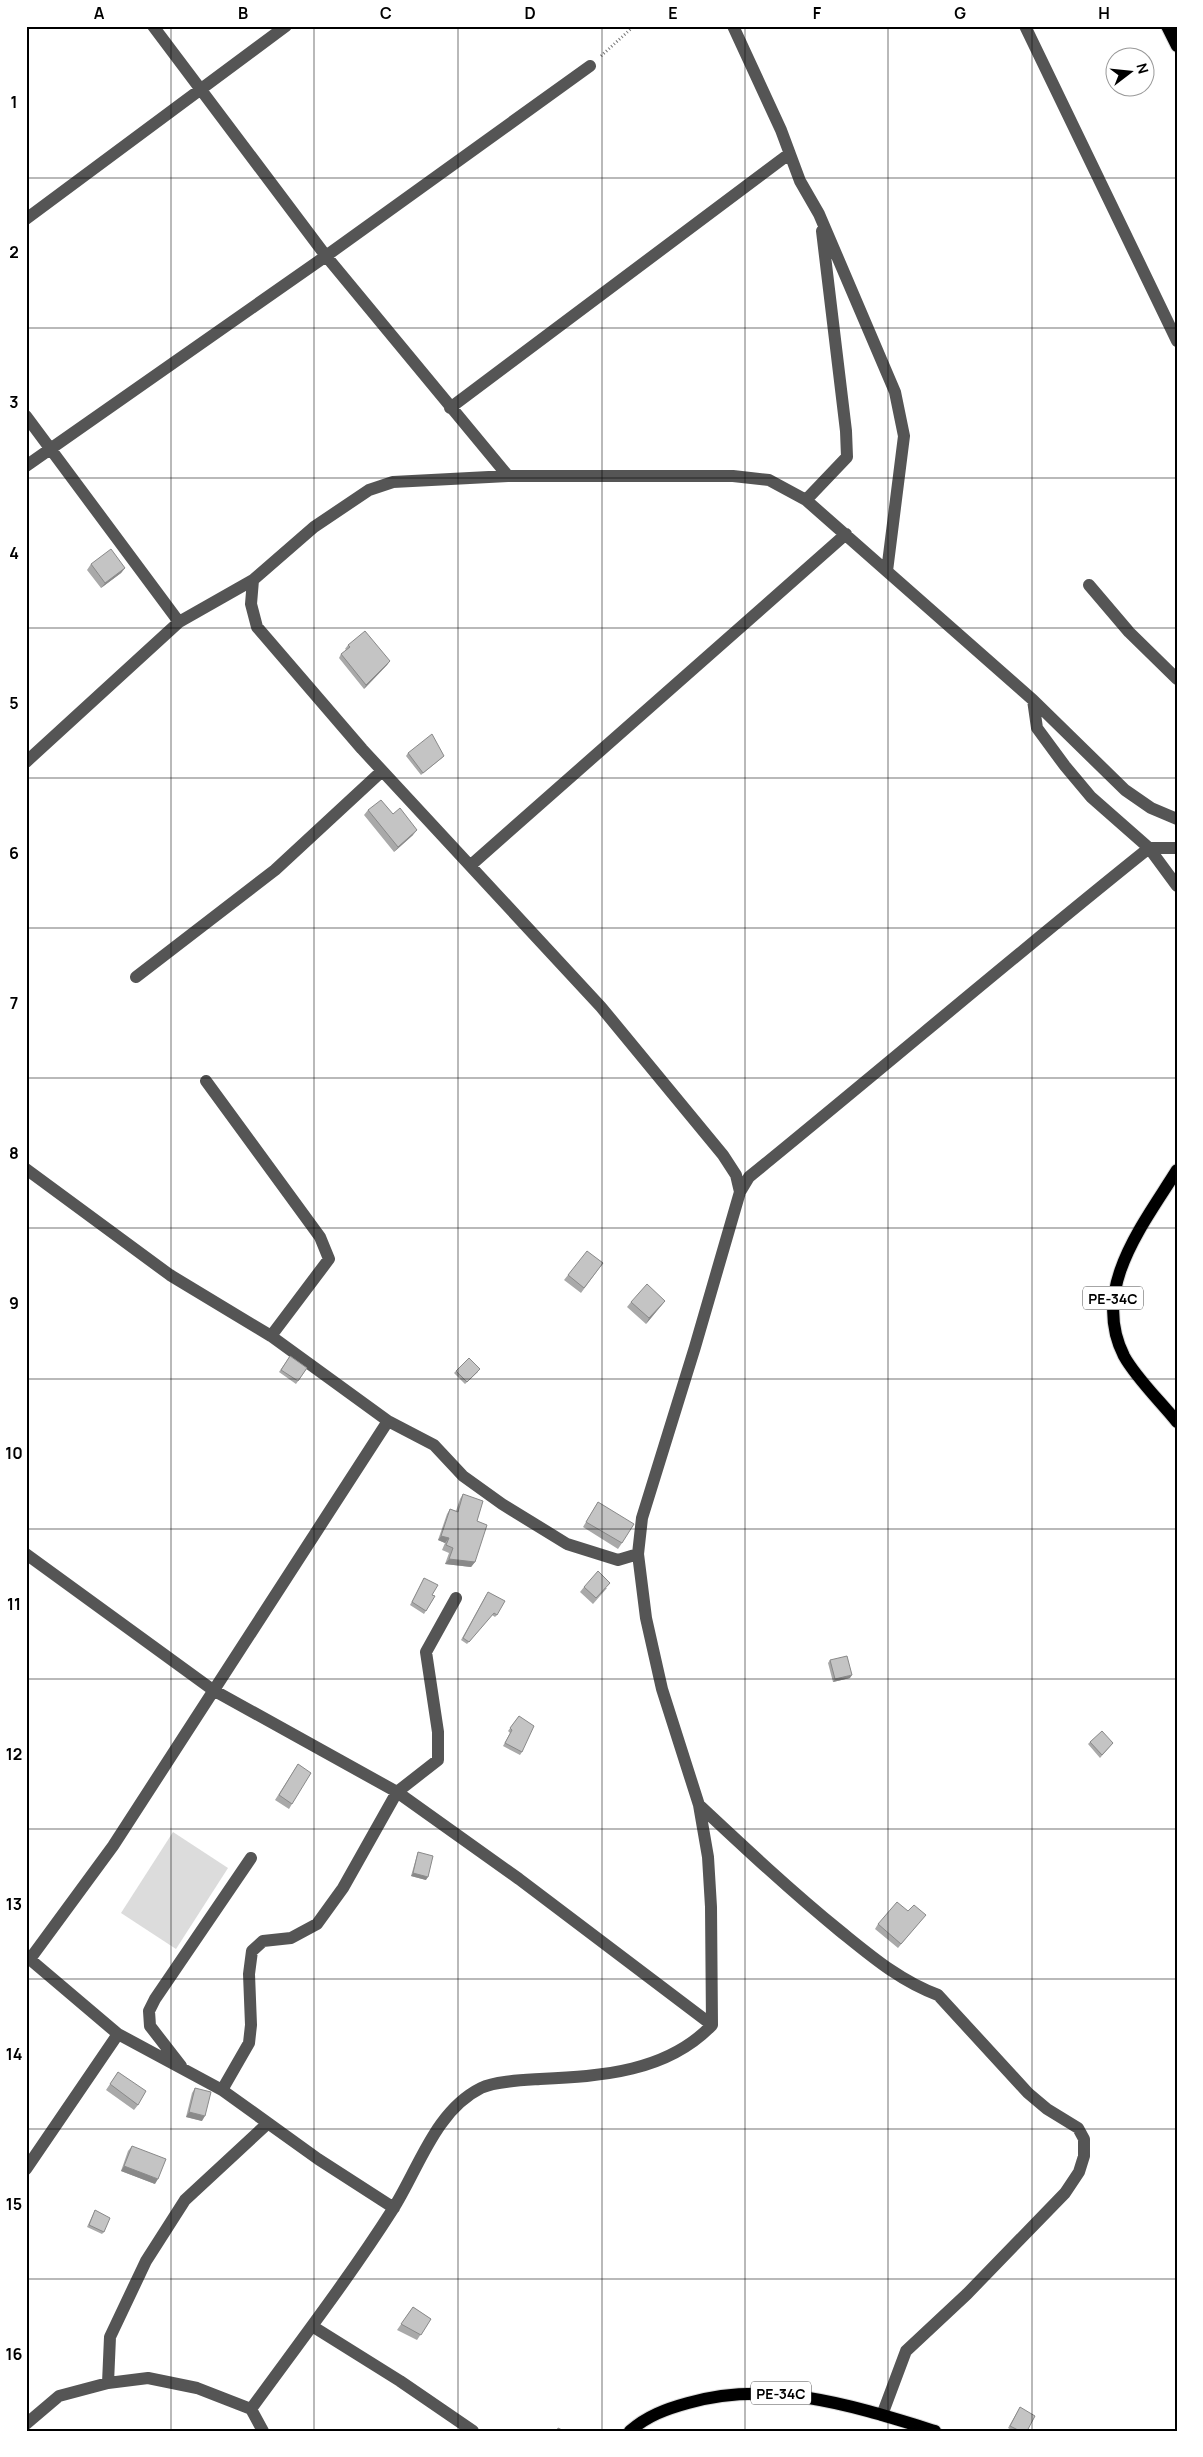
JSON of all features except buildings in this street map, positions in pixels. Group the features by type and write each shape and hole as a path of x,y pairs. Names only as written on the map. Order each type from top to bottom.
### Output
{"main road":[{"path":"1167,26 1177,46"},
{"name":"PE-34C","path":"1177,1170 1134,1239 1116,1281 1112,1301 1114,1327 1125,1358 1177,1422"},
{"name":"PE-34C","path":"630,2431 658,2412 712,2396 740,2392 791,2394 882,2415 935,2431"}],"street":[{"path":"153,26 326,256 508,476"},
{"path":"26,219 202,91 286,26"},
{"path":"733,26 777,122 800,181 819,214 895,392 904,436 887,571"},
{"path":"1024,26 1177,341"},
{"path":"26,466 50,447 326,256 590,66"},
{"path":"450,408 789,154"},
{"path":"806,500 847,457 840,378 819,214"},
{"path":"26,416 178,622"},
{"path":"28,757 178,622 252,580 314,527 369,490 393,482 446,477 734,476 769,480 806,500 1033,700 1125,790 1151,808 1177,819"},
{"path":"471,865 846,534"},
{"path":"252,580 251,604 257,627 382,770 601,1007 723,1155 736,1174 740,1192"},
{"path":"1090,585 1129,632 1177,679"},
{"path":"1033,700 1038,728 1065,766 1091,797 1149,848 1177,886"},
{"path":"136,977 275,870 382,770"},
{"path":"251,2409 312,2326 394,2208 439,2126 461,2102 482,2087 520,2080 606,2074 652,2064 679,2052 698,2039 712,2026 711,1899 708,1856 699,1804 662,1689 646,1618 638,1554 642,1518 695,1347 740,1192 749,1177 960,1004 1044,932 1149,848 1177,848"},
{"path":"206,1081 320,1237 329,1259 271,1336"},
{"path":"26,1169 170,1276 271,1336 388,1421 434,1445 463,1476 502,1504 567,1544 618,1560 638,1554"},
{"path":"388,1421 113,1846 28,1957 118,2034 222,2090 267,2124 358,2187 394,2208"},
{"path":"26,1554 213,1690 397,1792 519,1879 712,2026"},
{"path":"222,2090 249,2043 251,2025 249,1974 252,1951 263,1941 291,1938 317,1924 343,1888 397,1792 438,1760 438,1732 426,1652 456,1598"},
{"path":"699,1804 789,1889 891,1972 920,1988 938,1995 1028,2093 1078,2128 1084,2139 1084,2156 1079,2172 1065,2193 966,2294 906,2351 882,2415"},
{"path":"186,2072 150,2026 149,2011 155,1999 252,1858"},
{"path":"26,2169 118,2034"},
{"path":"108,2383 110,2337 146,2261 185,2200 267,2124"},
{"path":"312,2326 400,2381 473,2431"},
{"path":"26,2424 59,2396 108,2383 148,2378 176,2382 251,2409 263,2431"}],"path":[{"path":"590,66 634,26"}],"shaded area":[{"path":"173,1832 228,1868 176,1949 121,1913"}]}
